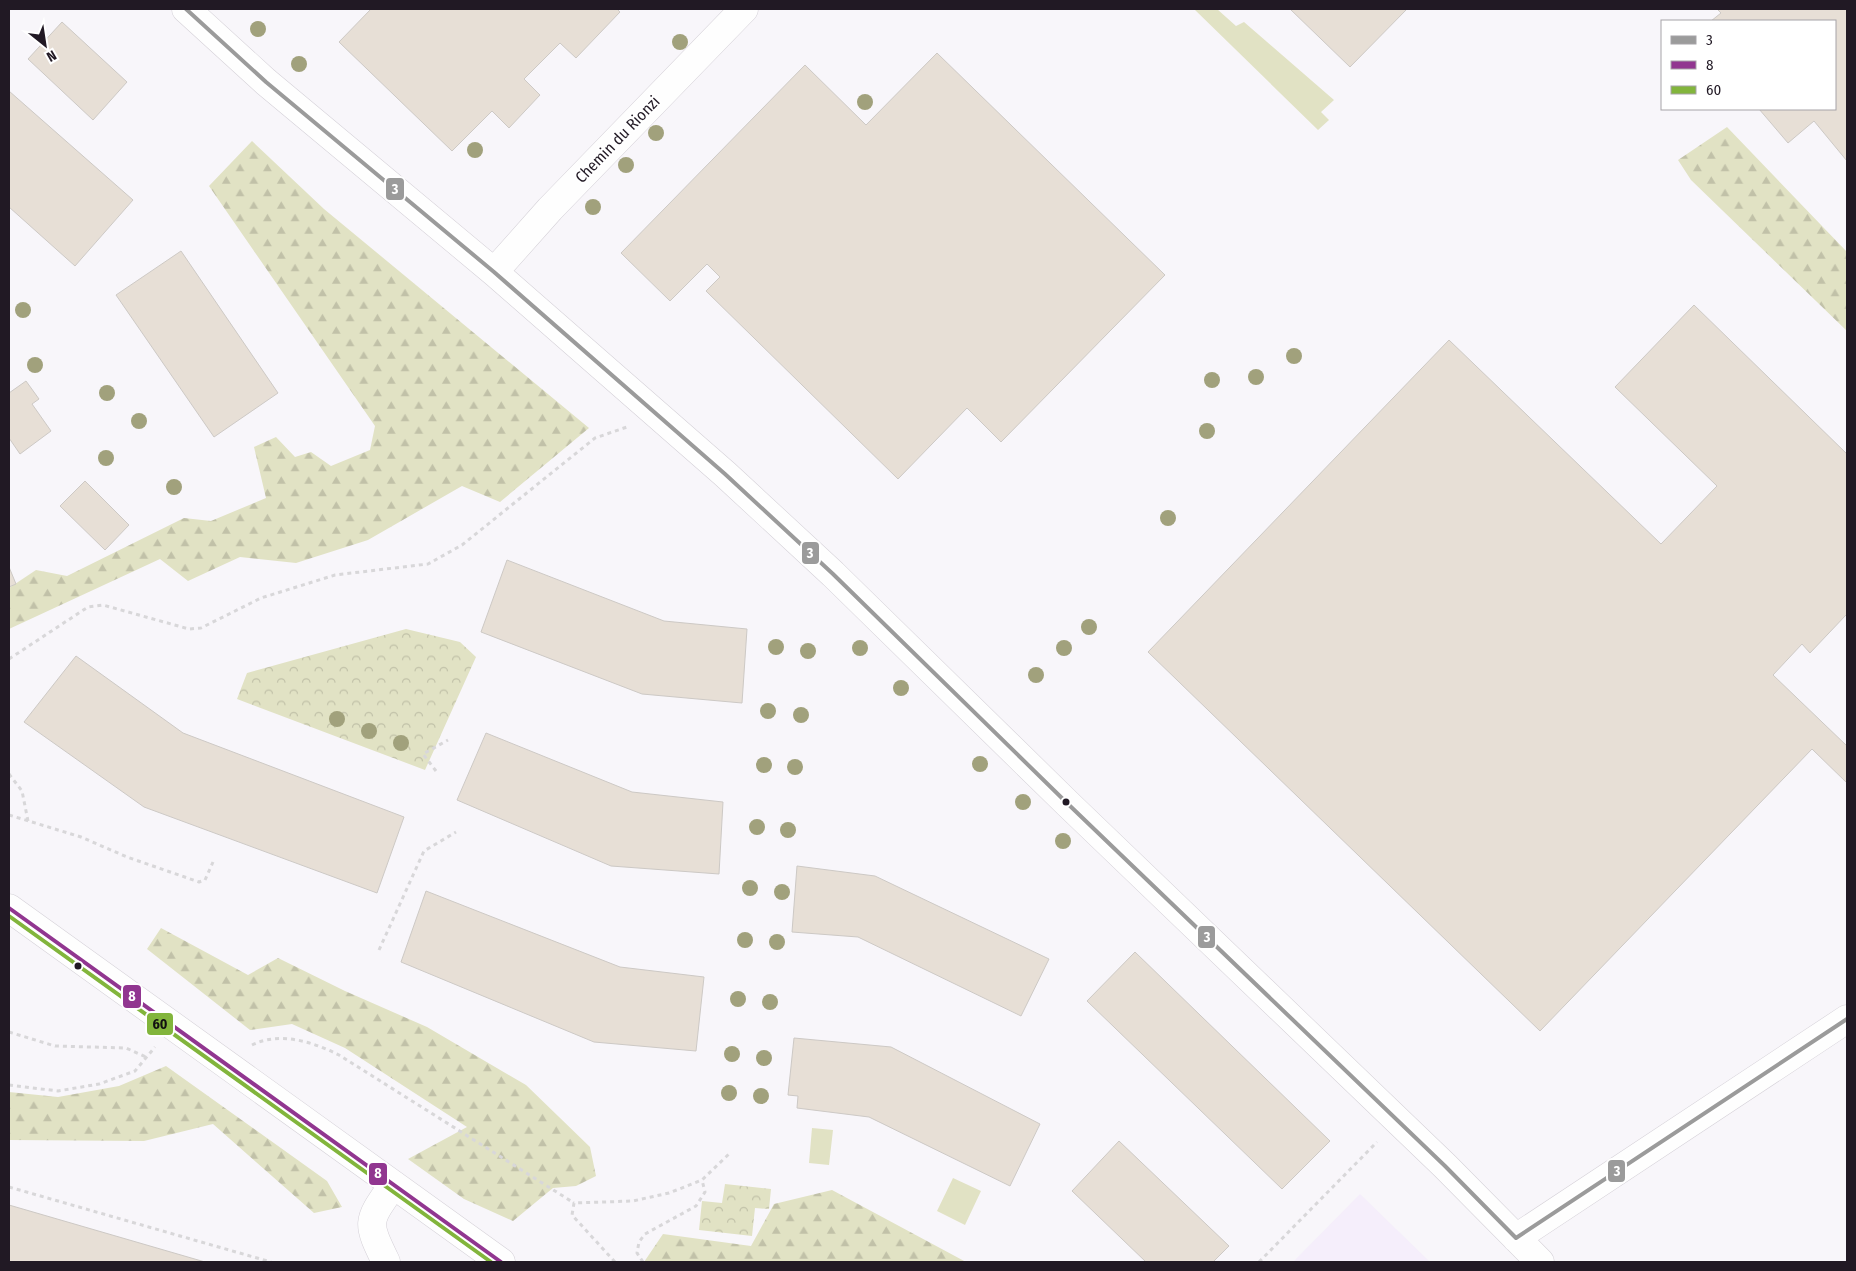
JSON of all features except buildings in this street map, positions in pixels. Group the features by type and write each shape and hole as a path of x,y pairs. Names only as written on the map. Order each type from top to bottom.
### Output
{"street":[{"path":"186,9 266,82 494,272 725,474 833,574 1068,804 1445,1166 1540,1262"},
{"name":"Chemin du Rionzi","path":"494,272 550,209 744,9"},
{"path":"9,908 501,1262"},
{"path":"1516,1238 1847,1019"},
{"path":"386,1262 371,1226 374,1212 393,1185"}],"path":[{"path":"9,658 88,607 103,605 189,629 201,628 261,598 335,575 428,564 462,545 595,438 634,425"},
{"path":"436,771 423,754 448,740"},
{"path":"9,774 22,791 28,822"},
{"path":"9,815 81,837 127,857 199,882 204,880 213,862"},
{"path":"379,950 424,851 456,832"},
{"path":"9,1032 54,1046 126,1048 146,1057"},
{"path":"246,1048 268,1039 300,1040 319,1045 339,1055 574,1203 633,1201 669,1193 702,1180 731,1152"},
{"path":"9,1085 58,1090 99,1084 135,1071 158,1042"},
{"path":"1259,1262 1381,1138"},
{"path":"644,1262 637,1253 639,1242 645,1234 696,1206 705,1192 702,1180"},
{"path":"9,1187 271,1262"},
{"path":"574,1203 572,1216 615,1262"}],"shaded area":[{"path":"1360,1194 1430,1262 1293,1262"}],"green space":[{"path":"1194,9 1217,9 1236,26 1244,22 1334,100 1321,112 1329,120 1318,130"},
{"path":"1727,127 1847,252 1847,331 1691,180 1678,160"},
{"path":"252,141 324,209 589,428 500,502 462,486 368,540 296,563 240,557 188,581 160,559 9,629 9,588 36,570 67,576 184,518 211,521 266,498 254,447 276,437 295,457 311,452 331,466 370,450 375,426 209,186"},
{"path":"406,629 460,642 476,657 425,770 237,699 247,673"},
{"path":"161,928 248,975 278,958 345,991 427,1027 526,1085 590,1147 596,1176 576,1186 553,1188 513,1221 464,1199 408,1159 467,1127 345,1048 292,1024 250,1030 147,949"},
{"path":"166,1066 327,1181 342,1207 314,1213 213,1124 144,1141 9,1140 9,1092 58,1097 119,1086"},
{"path":"812,1128 833,1130 829,1165 809,1163"},
{"path":"953,1178 981,1191 965,1225 937,1211"},
{"path":"725,1184 771,1189 769,1209 755,1208 752,1236 699,1230 702,1201 722,1203"},
{"path":"832,1190 966,1262 644,1262 663,1234 751,1246 774,1204"}],"transit line":[{"name":"3","path":"186,9 266,82 494,272 725,474 833,574 1068,804 1445,1166 1516,1238 1847,1019"},
{"name":"8","path":"9,908 501,1262"},
{"name":"60","path":"9,916 491,1262"}]}
